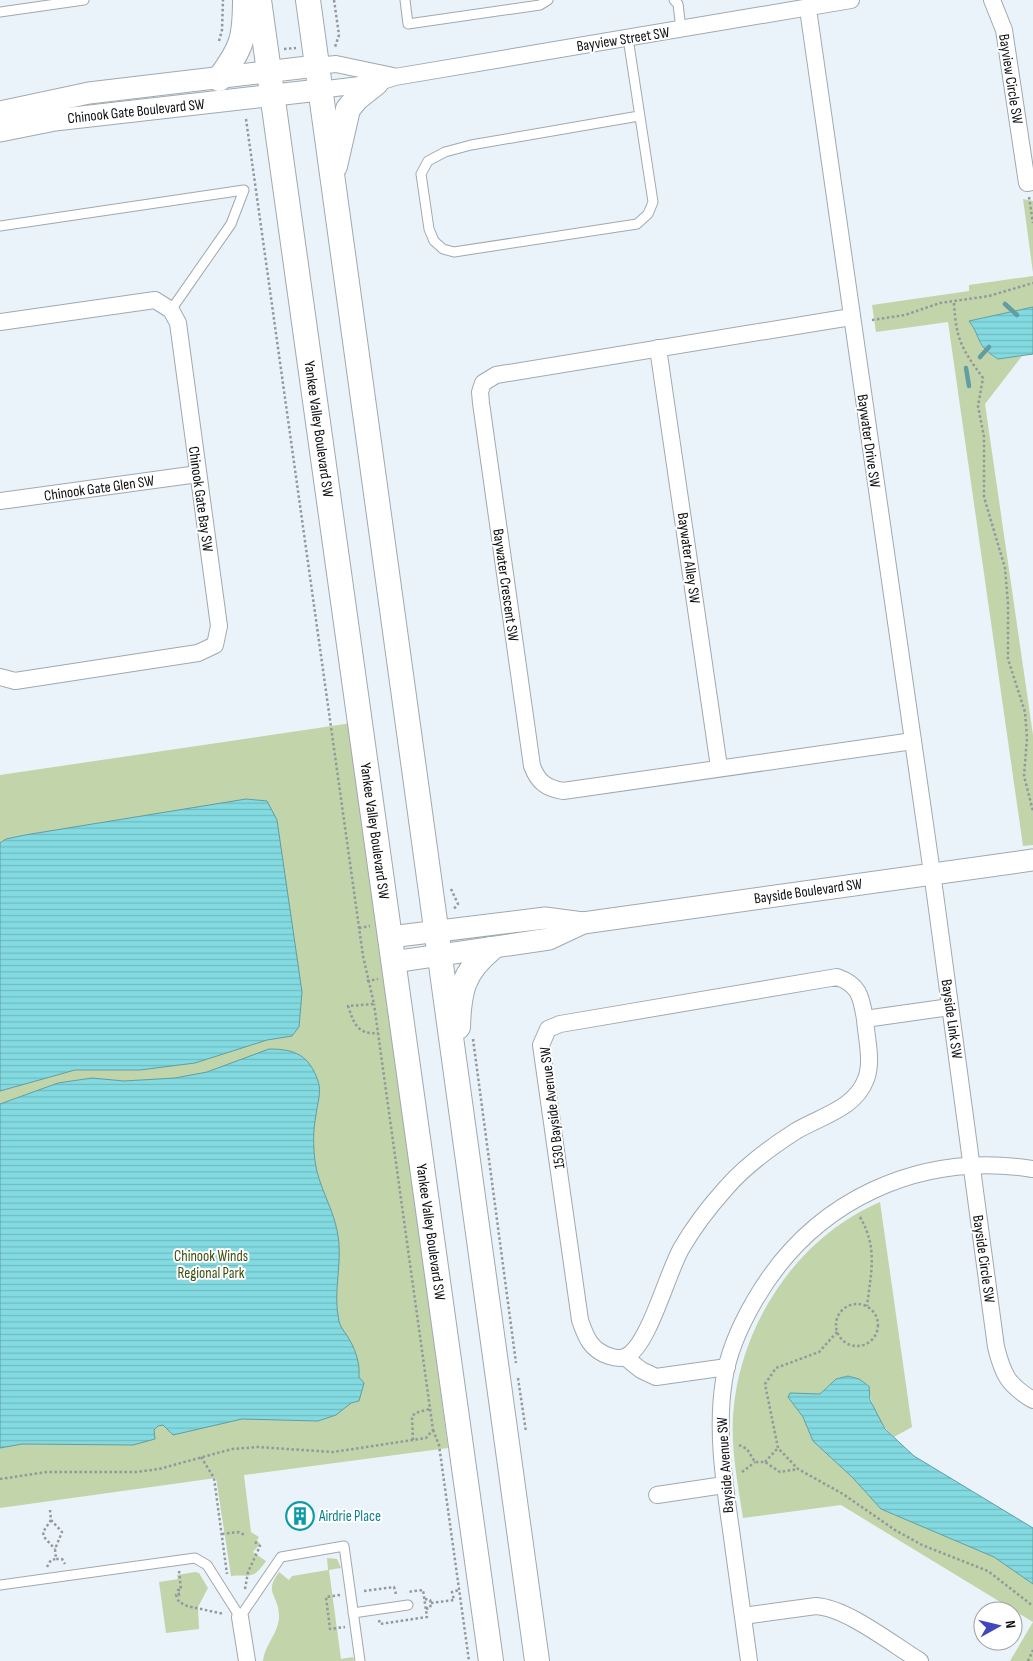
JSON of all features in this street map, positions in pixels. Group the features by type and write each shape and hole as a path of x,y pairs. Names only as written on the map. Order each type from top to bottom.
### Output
{"main road":[{"path":"219,79 239,49 245,30 244,0"},
{"name":"Yankee Valley Boulevard SW","path":"259,0 491,1661"},
{"path":"308,0 537,1661"},
{"path":"332,185 348,109 357,98 386,80"},
{"path":"457,1083 458,1018 462,989 471,968 491,949"}],"street":[{"name":"Bayview Street SW","path":"272,96 386,80 851,0"},
{"name":"Bayview Circle SW","path":"992,0 1004,30 1030,182"},
{"name":"Baywater Drive SW","path":"808,8 932,874"},
{"name":"Bayview Street SW","path":"269,72 336,64 386,80"},
{"name":"Chinook Gate Boulevard SW","path":"0,112 89,93 269,72"},
{"name":"Chinook Gate Boulevard SW","path":"0,131 55,120 272,96"},
{"path":"0,322 155,300 171,310"},
{"name":"Chinook Gate Bay SW","path":"0,677 15,681 198,653 215,645 219,626 178,323 171,310"},
{"name":"Baywater Crescent SW","path":"851,317 496,375 483,383 480,392 529,746 536,776 544,785 563,790 913,741"},
{"name":"Baywater Alley SW","path":"658,348 719,767"},
{"name":"Chinook Gate Glen SW","path":"0,501 198,474"},
{"name":"Bayside Boulevard SW","path":"390,938 545,918 583,923 1033,860"},
{"name":"Bayside Link SW","path":"932,874 971,1165"},
{"name":"Bayside Boulevard SW","path":"393,962 549,939 583,923"},
{"name":"1530 Bayside Avenue SW","path":"837,977 850,981 861,996 865,1019 868,1056 867,1077 859,1095 841,1108 798,1130 771,1148 726,1188 681,1249 662,1289 644,1338 633,1352 625,1357 613,1357 598,1353 587,1340 580,1320 542,1045 548,1029 560,1024 837,977"},
{"path":"865,1019 950,1006"},
{"path":"971,1165 1033,1169"},
{"name":"Bayside Avenue SW","path":"749,1661 724,1485 720,1416 727,1367 733,1346 749,1311 767,1279 787,1253 811,1230 868,1191 896,1180 930,1171 971,1165"},
{"name":"Bayside Circle SW","path":"971,1165 999,1361 1004,1376 1013,1386 1033,1400"},
{"name":"1530 Bayside Avenue SW","path":"625,1357 641,1370 656,1377 727,1367"},
{"path":"656,1495 724,1485"},
{"path":"742,1616 825,1606 844,1614 920,1661"},
{"path":"240,1617 246,1661"}],"lane":[{"path":"0,12 84,0"},
{"path":"405,0 408,24 540,5 548,0"},
{"path":"674,0 678,4 681,29"},
{"path":"628,38 653,202 648,214 637,224 454,252 443,249 434,241 429,229 421,174 428,161 445,152 471,145 639,116"},
{"path":"0,226 244,190 231,224 171,310"},
{"path":"0,1585 195,1558 207,1565 240,1617 282,1556 344,1546 360,1661"},
{"path":"353,1613 408,1605"}],"path":[{"path":"219,41 222,30 223,0"},
{"path":"334,0 339,35 334,45"},
{"path":"246,119 360,937 367,981 374,1004 433,1430 439,1445 469,1661"},
{"path":"1030,182 1033,223"},
{"path":"872,320 904,315 934,305 989,296 1033,283"},
{"path":"954,303 956,329 961,347 983,378 978,406 984,437 984,498 1005,568 1008,604 1008,659 1025,712 1027,738 1024,776 1033,811"},
{"path":"450,880 454,897 458,904 451,914"},
{"path":"374,1004 348,1006 361,1032 367,1034 378,1033"},
{"path":"474,1034 516,1365"},
{"path":"860,1217 868,1231 872,1250 867,1306"},
{"path":"853,1304 867,1306 873,1311 878,1323 877,1330 870,1341 858,1346 845,1342 837,1332 836,1324 841,1311 853,1304"},
{"path":"837,1332 819,1352 776,1368 765,1384 778,1448 798,1468 843,1494 895,1530 922,1545 988,1571 1010,1586 1033,1606"},
{"path":"516,1373 520,1384 527,1438"},
{"path":"413,1440 412,1417 415,1413 430,1409"},
{"path":"0,1479 47,1472 136,1472 159,1469 232,1449 258,1447 333,1452 426,1438 433,1430"},
{"path":"739,1445 747,1448 755,1462"},
{"path":"765,1462 778,1448"},
{"path":"201,1457 214,1478 228,1577"},
{"path":"742,1472 755,1462 765,1462 780,1472 798,1468"},
{"path":"50,1510 51,1520 62,1532 55,1548 56,1559 62,1559 65,1563 68,1576"},
{"path":"51,1520 43,1532 48,1543 55,1548"},
{"path":"222,1534 238,1532 245,1536"},
{"path":"177,1560 181,1590 178,1590 179,1595 176,1595 179,1602 192,1608 240,1617 248,1572 260,1546 255,1542"},
{"path":"431,1603 454,1600 452,1592 459,1590"},
{"path":"344,1594 326,1597 330,1629 349,1626"},
{"path":"424,1599 428,1599 431,1603"},
{"path":"425,1609 430,1608 431,1603"},
{"path":"1028,1661 1033,1650"}],"green space":[{"path":"1023,199 1033,201 1033,273"},
{"path":"1033,276 1033,307 969,321 982,345 990,354 998,359 1022,356 985,404 1033,735 1033,845 1023,846 948,322 876,332 872,305 969,291 969,285"},
{"name":"Chinook Winds Regional Park","path":"352,723 448,1448 244,1475 251,1532 259,1537 257,1540 260,1544 253,1552 266,1561 258,1572 254,1574 231,1576 216,1478 0,1508 0,775"},
{"path":"880,1202 912,1427 894,1437 876,1414 871,1400 869,1385 854,1378 848,1377 837,1380 820,1394 790,1393 788,1397 803,1417 813,1441 853,1478 881,1509 994,1557 1033,1584 1033,1622 1023,1616 1023,1601 999,1601 841,1505 743,1518 734,1455 733,1416 738,1382 747,1350 760,1318 777,1289 798,1262 822,1238 850,1218"},
{"path":"327,1558 337,1559 341,1568 329,1570 341,1659 353,1657 354,1661 263,1661 266,1649 277,1628 279,1616 272,1590 274,1579 279,1572 289,1580 292,1576 328,1570"},
{"path":"199,1573 208,1588 198,1607 199,1629 166,1633 159,1582 178,1579 177,1575"},
{"path":"1033,1622 1033,1661 1010,1661 1016,1651 1023,1651 1023,1639"}],"water":[{"path":"1033,307 1033,354 998,359 985,349 969,321"},
{"path":"246,799 267,801 277,820 302,992 299,1027 292,1036 267,1040 195,1063 140,1070 75,1070 0,1091 0,843 6,839 25,835"},
{"path":"269,1049 286,1050 300,1055 310,1065 318,1081 319,1094 314,1132 315,1161 319,1179 337,1230 339,1253 337,1310 340,1325 352,1344 356,1355 359,1377 364,1383 359,1401 351,1403 336,1415 318,1421 242,1419 173,1435 163,1425 158,1426 154,1430 155,1439 133,1445 22,1444 0,1448 0,1104 58,1083 92,1078 124,1081 175,1078 207,1072"},
{"path":"848,1376 859,1379 869,1386 870,1400 885,1429 914,1456 1033,1528 1033,1584 994,1557 881,1509 853,1478 813,1441 803,1417 788,1397 790,1393 820,1394 836,1379"}],"waterway":[{"path":"1005,304 1017,315"},
{"path":"980,357 989,347"},
{"path":"966,368 969,386"}],"place":[{"name":"Airdrie Place","path":"300,1516"}]}
